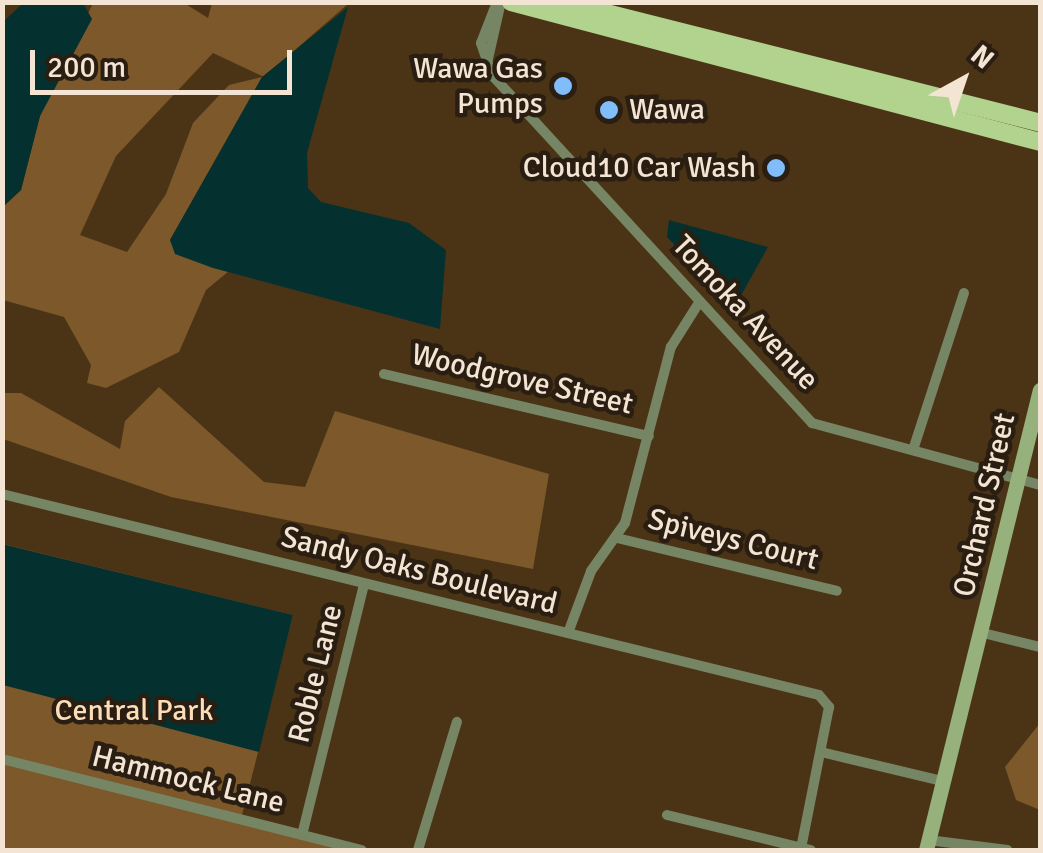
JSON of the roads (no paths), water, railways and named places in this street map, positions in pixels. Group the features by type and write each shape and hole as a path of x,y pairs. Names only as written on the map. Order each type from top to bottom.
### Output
{"main road":[{"path":"510,2 832,81 1040,124"},
{"path":"563,2 1040,142"}],"street":[{"name":"Tomoka Avenue","path":"499,2 481,43 519,107 812,423 1040,485"},
{"path":"913,450 964,293"},
{"path":"568,633 591,571 616,538 677,331 700,301"},
{"name":"Woodgrove Street","path":"384,374 649,436"},
{"name":"Orchard Street","path":"927,845 1040,390"},
{"name":"Sandy Oaks Boulevard","path":"2,494 822,698 821,752"},
{"name":"Spiveys Court","path":"616,538 837,590"},
{"name":"Roble Lane","path":"302,834 364,584"},
{"path":"982,632 1040,647"},
{"path":"418,850 456,722"},
{"path":"667,815 806,849 821,752 942,781"},
{"name":"Hammock Lane","path":"2,759 362,850"},
{"path":"927,845 1007,850"}],"water":[{"path":"24,2 83,3 92,19 40,116 21,190 3,207 3,22"},
{"path":"348,7 307,153 308,188 321,202 409,223 446,250 440,329 213,268 175,254 170,240 262,77"},
{"path":"669,220 768,247 734,308 667,237"},
{"path":"2,544 293,615 259,752 3,685"}],"place":[{"name":"Wawa Gas Pumps","path":"563,86"},
{"name":"Wawa","path":"609,110"},
{"name":"Cloud10 Car Wash","path":"776,168"}],"park label":[{"name":"Central Park","path":"134,711"}]}
